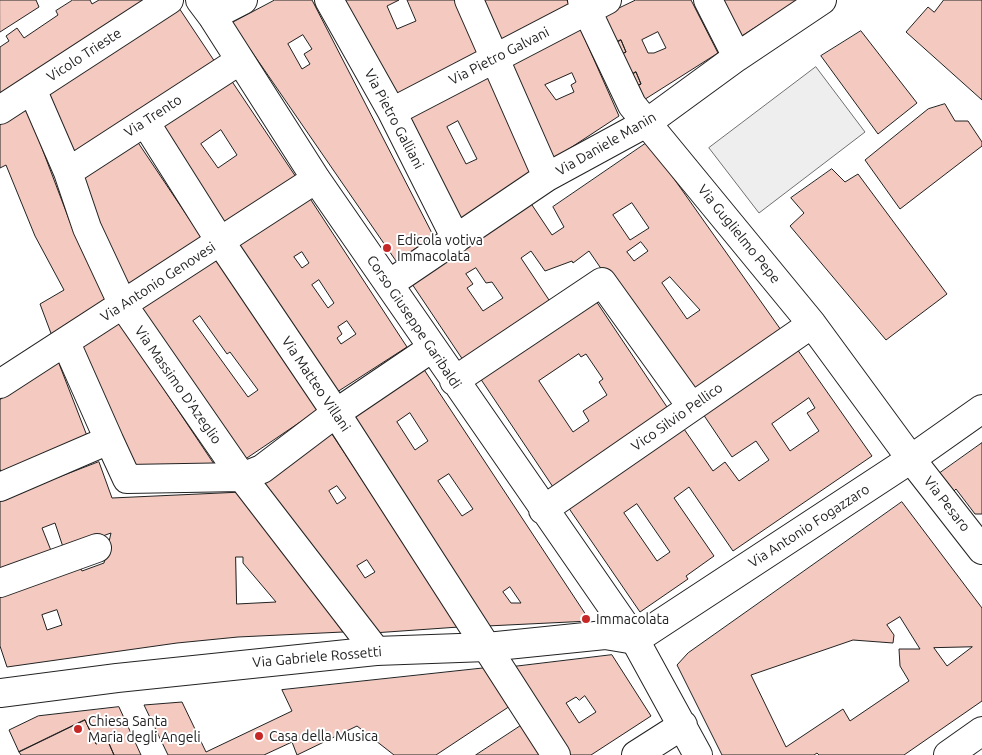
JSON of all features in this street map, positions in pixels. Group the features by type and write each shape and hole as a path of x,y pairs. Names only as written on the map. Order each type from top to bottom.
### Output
{"street":[{"name":"Vicolo Trieste","path":"0,110 169,0"},
{"path":"206,8 243,0"},
{"name":"Via Pietro Galliani","path":"329,0 392,112 456,239"},
{"path":"469,0 547,177"},
{"path":"708,0 737,57"},
{"name":"Via Daniele Manin","path":"389,284 547,177 648,122 737,57 822,0"},
{"name":"Via Pietro Galvani","path":"392,112 592,4"},
{"name":"Via Guglielmo Pepe","path":"592,4 632,105 648,122 812,324 911,459"},
{"name":"Corso Giuseppe Garibaldi","path":"206,8 316,179 543,510 635,640 698,755"},
{"name":"Via Trento","path":"68,172 239,61"},
{"name":"Via Massimo D'Azeglio","path":"32,89 68,172 87,228 123,305 242,477 376,651"},
{"name":"Via Matteo Villani","path":"145,122 220,241 336,413 556,755"},
{"name":"Via Antonio Genovesi","path":"0,384 316,179"},
{"path":"454,381 602,282 691,406"},
{"name":"Vico Silvio Pellico","path":"543,510 812,324"},
{"path":"66,342 127,479 242,477 262,469 336,413 432,348"},
{"name":"Via Antonio Fogazzaro","path":"635,640 911,459 982,409"},
{"path":"0,487 109,440"},
{"name":"Via Pesaro","path":"911,459 981,546"},
{"path":"0,584 97,548"},
{"name":"Via Gabriele Rossetti","path":"0,693 117,678 376,651 487,647 605,635 635,640"},
{"path":"636,755 683,726"},
{"path":"948,755 982,731"}],"shaded area":[{"path":"816,67 865,132 759,213 709,148"}],"building":[{"path":"0,0 36,0 39,7 0,32"},
{"path":"73,0 90,0 92,4 99,0 146,0 0,98 0,47 9,41 6,36 17,28 24,38 58,15 56,11"},
{"path":"275,0 312,0 434,237 396,261 232,23","holes":["303,35 312,49 304,54 310,64 302,69 288,44"]},
{"path":"342,0 399,0 387,6 397,29 416,21 407,0 456,0 480,53 393,98"},
{"path":"478,0 567,0 571,9 498,45"},
{"path":"636,0 691,0 718,53 639,103 632,88 641,84 636,72 627,77 617,56 626,52 621,40 611,45 599,18","holes":["658,32 666,48 654,53 648,53 642,40"]},
{"path":"717,0 798,0 737,39"},
{"path":"944,0 982,0 982,100 906,32 928,7 934,12"},
{"path":"177,5 215,62 68,160 41,97"},
{"path":"580,28 619,116 552,160 508,65","holes":["572,73 576,82 571,85 574,92 556,100 545,85"]},
{"path":"861,31 917,103 878,134 821,56"},
{"path":"621,40 626,52 617,56 611,45"},
{"path":"636,72 641,84 632,88 627,77"},
{"path":"489,75 535,172 457,222 405,120","holes":["458,121 477,159 466,164 447,127"]},
{"path":"231,80 296,177 224,225 159,128","holes":["221,130 237,155 218,168 201,144"]},
{"path":"945,104 955,121 968,121 982,142 982,146 900,209 865,160 928,109"},
{"path":"26,106 70,222 109,300 52,336 40,304 64,290 35,236 6,165 0,168 0,124"},
{"path":"137,141 202,238 130,287 79,180"},
{"path":"648,142 781,330 687,394 589,251 573,263 572,261 545,271 531,251 521,258 551,303 465,363 410,281 528,199 552,235 564,227 553,207","holes":["632,203 649,228 630,240 613,215","641,242 648,251 634,261 627,252","476,268 486,283 492,282 503,298 483,311 467,288 473,284 466,274","670,277 700,310 687,319 662,283"]},
{"path":"832,169 845,182 858,174 947,294 886,340 790,226 804,213 791,198"},
{"path":"309,197 407,347 334,394 236,244","holes":["302,252 309,263 302,268 294,257","319,280 334,303 328,308 312,285","347,321 356,334 341,344 337,338 342,334 338,327"]},
{"path":"215,257 318,410 241,462 138,309","holes":["200,316 227,354 230,352 258,390 248,397 193,321"]},
{"path":"594,298 669,410 553,487 478,375","holes":["579,354 581,357 586,354 603,379 599,382 607,395 583,411 589,421 573,432 539,381"]},
{"path":"119,322 216,467 129,469 79,349"},
{"path":"797,349 872,456 733,551 689,487 674,498 714,556 686,576 688,579 640,612 568,507 684,429 713,471 725,462 739,481 769,460 756,441 732,457 703,414","holes":["809,398 815,408 807,413 819,431 790,451 772,424","637,504 670,552 657,561 624,513"]},
{"path":"58,361 89,441 2,475 0,469 0,400"},
{"path":"423,368 590,621 487,626 348,417","holes":["410,413 428,441 415,450 397,422","449,474 473,509 462,516 438,481","510,587 521,603 511,603 503,592"]},
{"path":"332,434 459,627 373,633 262,480","holes":["337,486 346,498 337,504 329,491","367,560 375,572 365,578 357,566"]},
{"path":"982,443 982,514 975,514 956,489 953,492 940,473"},
{"path":"99,462 112,498 242,492 343,632 238,637 177,643 7,667 0,646 0,596 80,567 82,571 104,563 111,533 64,550 55,523 42,528 52,553 0,571 0,500","holes":["236,557 243,557 243,563 276,602 237,604","57,610 62,625 47,630 42,615"]},
{"path":"902,502 982,608 982,701 904,755 819,755 817,753 814,755 722,755 677,665 688,653","holes":["900,617 920,649 899,649 900,666 909,681 850,721 843,709 786,747 751,675 853,640 893,643 894,635 887,625","972,647 947,666 934,648"]},
{"path":"612,655 651,716 591,755 568,755 512,667","holes":["585,696 596,712 579,723 566,703 576,697 579,700"]},
{"path":"486,668 510,706 436,755 394,755 357,726 297,755 292,742 264,755 168,755 144,705 182,702 206,752 292,711 282,690"},
{"path":"119,707 141,755 114,755 107,739 96,744 85,720 19,752 9,730 38,716"},
{"name":"Chiesa Santa Maria degli Angeli","path":"85,720 96,744 107,739 114,755 21,755 19,752"},
{"path":"522,725 542,755 476,755"}],"place":[{"name":"Edicola votiva Immacolata","path":"387,248"},
{"name":"Immacolata","path":"586,619"},
{"name":"Chiesa Santa Maria degli Angeli","path":"78,729"},
{"name":"Casa della Musica","path":"259,736"}]}
